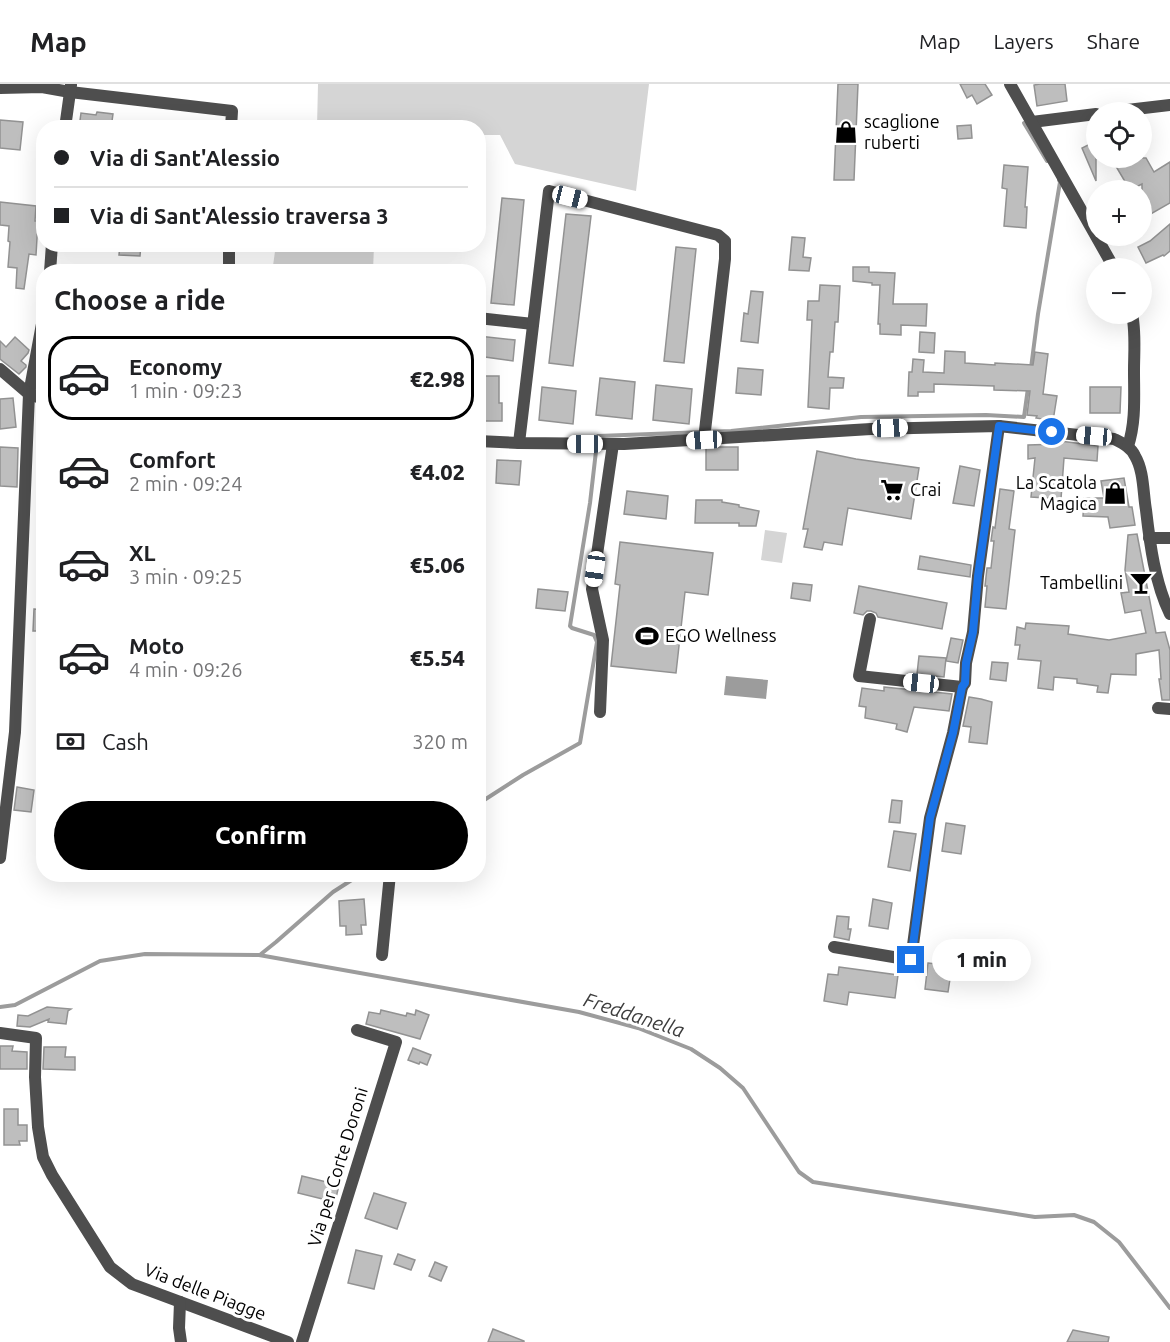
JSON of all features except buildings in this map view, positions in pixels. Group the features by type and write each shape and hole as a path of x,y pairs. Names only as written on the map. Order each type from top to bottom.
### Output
{"street":[{"path":"1010,84 1108,258"},
{"path":"0,88 71,88 232,111 231,120"},
{"path":"66,120 71,88"},
{"path":"1152,107 1170,105"},
{"path":"1032,122 1086,115"},
{"path":"519,443 549,191 718,235 725,241 725,259 705,434"},
{"path":"486,319 533,324"},
{"path":"1128,446 1134,416 1133,324"},
{"path":"0,858 15,732 29,394 36,356"},
{"path":"0,369 29,394 36,396"},
{"path":"834,947 911,960 930,818 953,733 962,687 965,683 999,426"},
{"path":"486,441 614,444 705,434 999,426 1114,439 1128,446 1135,454 1140,467 1149,538 1162,598 1170,614"},
{"path":"600,711 603,640 592,589 614,444"},
{"path":"1149,538 1170,538"},
{"path":"870,619 859,676 962,687"},
{"path":"382,955 389,882"},
{"name":"Via per Corte Doroni","path":"302,1342 396,1042 357,1030"},
{"name":"Via delle Piagge","path":"0,1033 36,1038 35,1077 38,1127 44,1157 52,1174 110,1267 132,1284 288,1342"},
{"path":"180,1302 181,1342"}],"shaded area":[{"path":"318,84 649,84 636,191 515,164 500,135 486,135 486,120 317,120"},
{"path":"275,252 374,252 373,264 273,264"},
{"path":"765,530 787,533 782,563 761,560"},
{"path":"726,676 768,680 766,699 724,695"}],"waterway":[{"path":"1024,123 1047,161"},
{"path":"1031,368 1059,180"},
{"path":"598,436 731,431 861,417 986,415 1024,417 1028,388"},
{"path":"486,799 580,743 597,642 594,635 570,626 596,451"},
{"path":"261,954 333,892 349,882"},
{"name":"Freddanella","path":"0,1007 15,1005 100,961 145,954 259,955 579,1012 638,1028 691,1049 720,1068 743,1088 799,1172 813,1182 1035,1217 1074,1215 1094,1222 1119,1242 1170,1308"}],"place":[{"name":"scaglione ruberti","path":"846,132"},
{"name":"Crai","path":"892,490"},
{"name":"La Scatola Magica","path":"1115,493"},
{"name":"Tambellini","path":"1141,583"},
{"name":"EGO Wellness","path":"647,636"}],"route":[{"path":"911,960 930,818 953,733 962,687 965,683 999,426 1052,432"}]}
